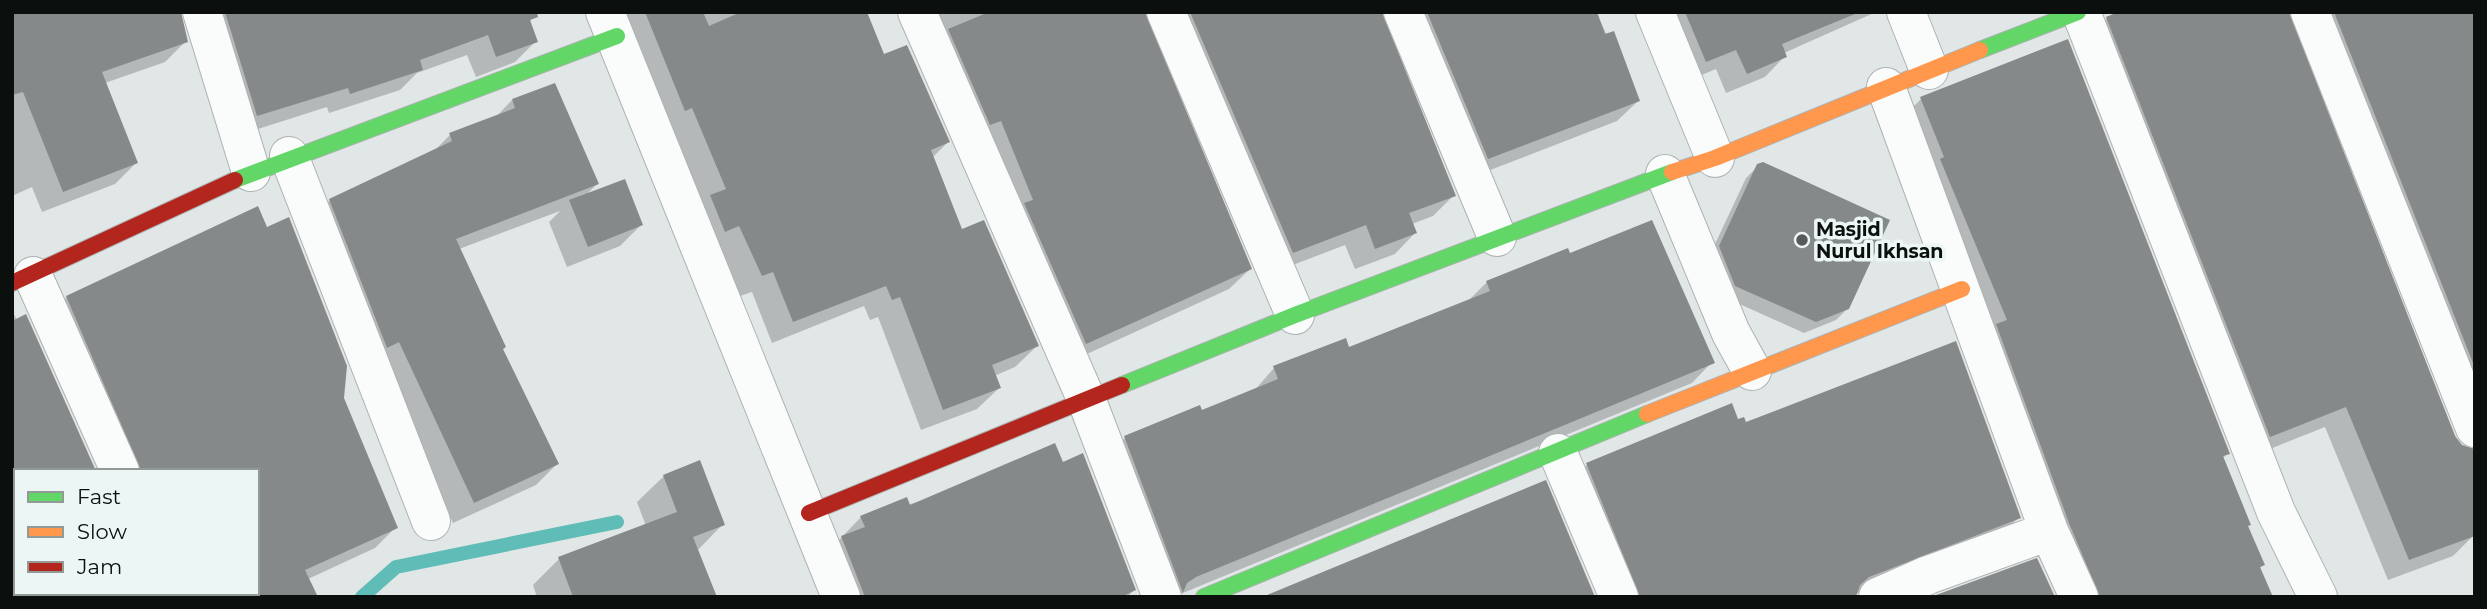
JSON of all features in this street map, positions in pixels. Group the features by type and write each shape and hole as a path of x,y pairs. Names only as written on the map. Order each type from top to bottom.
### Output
{"street":[{"path":"202,12 251,172"},
{"path":"917,12 1087,401 1161,597"},
{"path":"1166,12 1295,315"},
{"path":"1403,12 1497,237"},
{"path":"1655,12 1715,158"},
{"path":"1906,12 1929,70"},
{"path":"809,513 1295,315 1665,174 1715,158 1886,86 2080,12 2276,512 2318,597"},
{"path":"2310,12 2475,428"},
{"path":"119,469 23,280 251,172 611,24 841,597"},
{"path":"1886,86 2049,531 2079,597"},
{"path":"289,156 431,521"},
{"path":"1665,174 1731,334 1752,371"},
{"path":"1204,597 1752,371 1962,289"},
{"path":"1558,453 1619,597"},
{"path":"1878,597 1928,575 2049,531"}],"building":[{"path":"12,12 181,12 188,42 102,72 138,163 63,192 23,92 12,95"},
{"path":"225,12 537,12 538,17 530,20 538,42 496,57 488,35 420,60 423,70 350,94 348,88 257,116"},
{"path":"645,12 703,12 709,26 741,12 867,12 884,54 907,45 950,142 931,150 962,229 984,220 1039,346 992,365 1001,388 943,410 900,297 892,300 886,286 793,322 773,272 762,276 739,226 725,232 710,195 726,189 692,108 685,111"},
{"path":"989,12 1145,12 1252,269 1086,344 1024,203 1033,200 1001,121 990,125 948,29"},
{"path":"1190,12 1382,12 1456,196 1409,213 1417,233 1375,249 1366,225 1293,253"},
{"path":"1427,12 1597,12 1605,34 1614,31 1640,101 1488,159"},
{"path":"1685,12 1855,14 1782,44 1787,57 1747,74 1736,50 1706,62"},
{"path":"2118,12 2289,12 2455,436 2462,445 2475,449 2475,536 2409,560 2346,407 2270,437 2106,17"},
{"path":"2334,12 2475,12 2475,368"},
{"path":"2068,39 2230,454 2223,456 2251,525 2248,526 2265,565 2260,567 2273,597 2100,597 2069,523 1996,324 2007,320 1940,159 1944,157 1920,97"},
{"path":"555,83 599,184 456,239 506,347 503,349 559,464 474,503 399,342 387,348 329,199 452,141 449,133 515,108 512,99"},
{"name":"Masjid Nurul Ikhsan","path":"1763,162 1890,220 1849,309 1816,322 1735,286 1719,246 1757,164"},
{"path":"625,179 643,225 588,247 569,200"},
{"path":"258,206 267,227 289,217 347,366 344,398 398,528 305,570 318,597 257,597 259,469 140,469 66,296"},
{"path":"1652,220 1715,363 1196,577 1187,583 1183,593 1124,436 1200,405 1202,410 1278,379 1273,366 1346,338 1349,347 1490,291 1486,281 1568,248 1570,253"},
{"path":"26,314 95,469 12,471 12,321"},
{"path":"1956,341 2021,518 1869,577 1860,585 1856,597 1640,597 1586,463 1732,403 1738,419 1744,417 1746,422"},
{"path":"1055,443 1063,462 1083,453 1136,590 1121,597 865,597 841,536 865,527 860,516 907,497 910,505"},
{"path":"700,460 725,525 693,537 717,597 573,597 558,557 677,512 663,475"},
{"path":"1546,480 1595,597 1262,597"},
{"path":"2037,558 2055,597 1933,597 1936,595"}],"waterway":[{"path":"362,597 396,567 617,522"}],"traffic: fast":[{"path":"1980,50 2078,12"},
{"path":"235,180 617,36"},
{"path":"1122,385 1295,315 1672,172"},
{"path":"1204,597 1647,414"}],"traffic: slow":[{"path":"1672,172 1715,158 1980,50"},
{"path":"1647,414 1962,289"}],"traffic: jam":[{"path":"12,283 235,180"},
{"path":"809,513 1122,385"}],"place":[{"name":"Masjid Nurul Ikhsan","path":"1802,240"}]}
